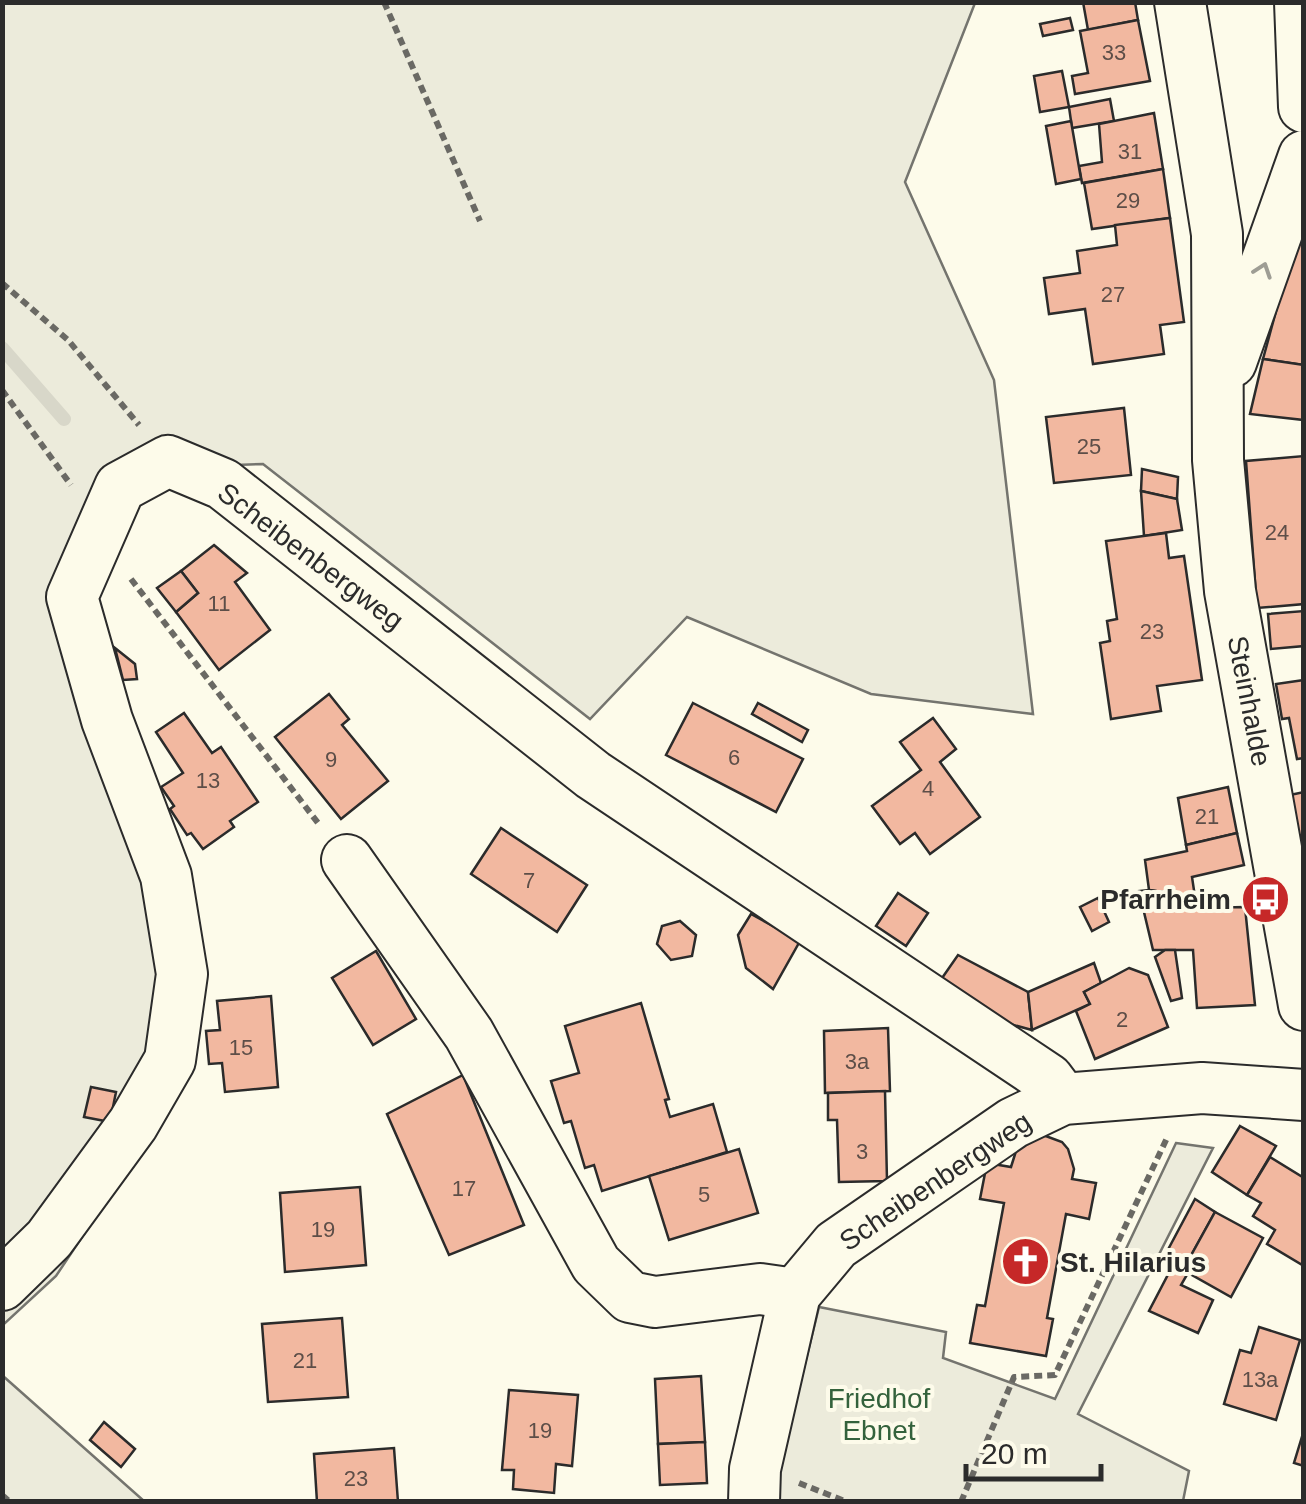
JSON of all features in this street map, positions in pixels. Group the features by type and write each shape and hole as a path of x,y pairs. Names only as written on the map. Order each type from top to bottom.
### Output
{"street":[{"name":"Steinhalde","path":"1180,2 1217,234 1218,460 1230,591 1304,1006"},
{"path":"1300,2 1304,108"},
{"name":"Steinhalde","path":"1219,395 1304,156"},
{"path":"2,1285 49,1240 133,1124 170,1060 182,974 166,876 108,720 72,596 120,487 168,461"},
{"name":"Scheibenbergweg","path":"168,461 223,484 593,776 1048,1079 1063,1099"},
{"path":"346,860 469,1034 596,1264 630,1297 655,1302 760,1289 795,1294 755,1469 754,1502"},
{"name":"Scheibenbergweg","path":"795,1294 836,1245 1013,1123 1063,1099 1202,1088 1304,1095"}],"path":[{"path":"384,2 480,221"},
{"path":"2,283 68,340 168,461"},
{"path":"2,390 102,531 124,572 346,860"},
{"path":"961,1502 1014,1376 1055,1375 1166,1147 1176,1090"},
{"path":"2,1495 10,1502"}],"green space":[{"path":"3,3 975,3 905,182 994,380 1033,714 871,694 687,617 590,719 263,464 153,468 87,566 172,887 158,1123 56,1276 3,1325"},
{"name":"Friedhof Ebnet","path":"1176,1143 1213,1148 1078,1414 1189,1471 1183,1501 771,1502 819,1307 946,1332 943,1358 1055,1399"},
{"path":"3,1376 144,1501 3,1501"}],"building":[{"path":"1083,2 1135,2 1138,20 1088,30"},
{"path":"1070,18 1073,30 1043,36 1040,24"},
{"path":"1138,20 1150,81 1075,94 1072,76 1088,73 1080,31"},
{"path":"1062,71 1069,107 1040,112 1034,76"},
{"path":"1110,99 1114,121 1072,128 1069,107"},
{"path":"1154,113 1163,169 1082,183 1079,166 1102,162 1099,124"},
{"path":"1071,121 1081,179 1056,184 1046,126"},
{"path":"1163,169 1170,218 1092,229 1084,183"},
{"path":"1170,218 1184,322 1160,325 1164,354 1093,364 1085,309 1049,314 1044,278 1080,273 1077,251 1117,245 1115,225"},
{"path":"1297,234 1304,235 1304,365 1263,359"},
{"path":"1263,359 1304,365 1304,420 1250,414"},
{"path":"1124,408 1131,475 1054,483 1046,417"},
{"path":"1304,456 1304,604 1257,608 1246,461"},
{"path":"1142,469 1178,477 1177,499 1141,491"},
{"path":"1141,491 1177,499 1182,530 1144,536"},
{"path":"1166,533 1169,558 1184,556 1202,680 1157,686 1161,711 1111,719 1100,643 1110,641 1107,621 1117,619 1106,541"},
{"path":"214,545 247,573 235,582 270,630 219,670 176,612 198,593 181,571"},
{"path":"181,571 198,593 176,612 157,588"},
{"path":"1304,611 1304,646 1271,649 1268,614"},
{"path":"115,648 135,664 137,679 123,680"},
{"path":"1304,680 1304,758 1297,759 1289,718 1282,719 1276,684"},
{"path":"329,694 349,719 342,725 388,781 341,819 275,737"},
{"path":"693,703 803,759 776,812 666,755"},
{"path":"758,703 808,730 802,742 752,714"},
{"path":"184,713 212,753 221,747 258,802 230,821 234,827 203,849 191,833 187,835 161,787 183,773 156,732"},
{"path":"933,718 956,749 940,762 980,817 930,854 915,833 900,844 872,806 921,770 900,742"},
{"path":"1228,787 1237,833 1186,845 1178,798"},
{"path":"1304,792 1304,835 1298,836 1290,795"},
{"path":"501,828 587,885 557,932 471,874"},
{"path":"1237,833 1244,865 1192,877 1195,897 1149,890 1145,860 1187,851 1186,845"},
{"path":"1139,891 1195,897 1199,908 1245,907 1255,1005 1197,1008 1193,950 1153,950"},
{"path":"898,893 928,913 906,946 876,926"},
{"path":"1098,898 1109,922 1092,931 1080,907"},
{"path":"751,914 800,941 773,989 746,968 738,935"},
{"path":"680,921 696,935 692,956 671,960 657,944 662,926"},
{"path":"1165,950 1175,950 1182,998 1171,1001 1155,957"},
{"path":"376,951 416,1019 373,1045 332,978"},
{"path":"958,955 1028,992 1032,1030 999,1021 940,981"},
{"path":"1094,963 1101,983 1084,992 1090,1004 1032,1030 1028,992"},
{"path":"1129,968 1148,975 1168,1027 1095,1059 1076,1011 1090,1004 1084,992"},
{"path":"271,996 278,1087 225,1092 222,1063 209,1064 206,1031 220,1030 217,1001"},
{"path":"641,1003 669,1099 665,1100 670,1117 713,1104 727,1152 602,1191 594,1165 585,1168 571,1121 564,1123 551,1081 579,1073 565,1026"},
{"path":"888,1028 890,1091 825,1093 824,1031"},
{"path":"463,1075 524,1225 449,1255 387,1114"},
{"path":"91,1087 116,1092 110,1122 84,1117"},
{"path":"885,1091 887,1181 839,1182 837,1120 828,1120 828,1093"},
{"path":"1240,1126 1276,1146 1247,1195 1212,1172"},
{"name":"St. Hilarius","path":"1043,1135 1062,1142 1068,1149 1074,1169 1072,1179 1096,1183 1089,1219 1066,1214 1047,1318 1053,1319 1046,1356 970,1343 977,1305 985,1306 1004,1203 980,1199 987,1163 1011,1167 1017,1148"},
{"path":"739,1149 758,1213 669,1240 649,1176"},
{"path":"1270,1157 1304,1178 1304,1266 1267,1244 1275,1230 1253,1216 1261,1203 1247,1195"},
{"path":"360,1187 366,1265 285,1272 280,1193"},
{"path":"1195,1199 1215,1212 1183,1270 1163,1259"},
{"path":"1215,1212 1263,1238 1231,1297 1183,1270"},
{"path":"1173,1265 1188,1273 1181,1285 1213,1300 1198,1333 1149,1311"},
{"path":"342,1318 348,1397 268,1402 262,1324"},
{"path":"1259,1327 1300,1340 1276,1420 1224,1404 1240,1350 1251,1353"},
{"path":"701,1376 705,1442 658,1444 655,1379"},
{"path":"509,1390 578,1395 572,1466 556,1464 554,1493 513,1489 514,1470 502,1470"},
{"path":"104,1422 135,1449 121,1467 90,1440"},
{"path":"1304,1430 1304,1466 1294,1463"},
{"path":"705,1442 707,1483 660,1485 658,1444"},
{"path":"394,1448 398,1502 317,1502 314,1454"}],"waterway":[{"path":"2,348 64,419"}],"place":[{"name":"Pfarrheim","path":"1266,899"},
{"name":"St. Hilarius","path":"1025,1262"}]}
